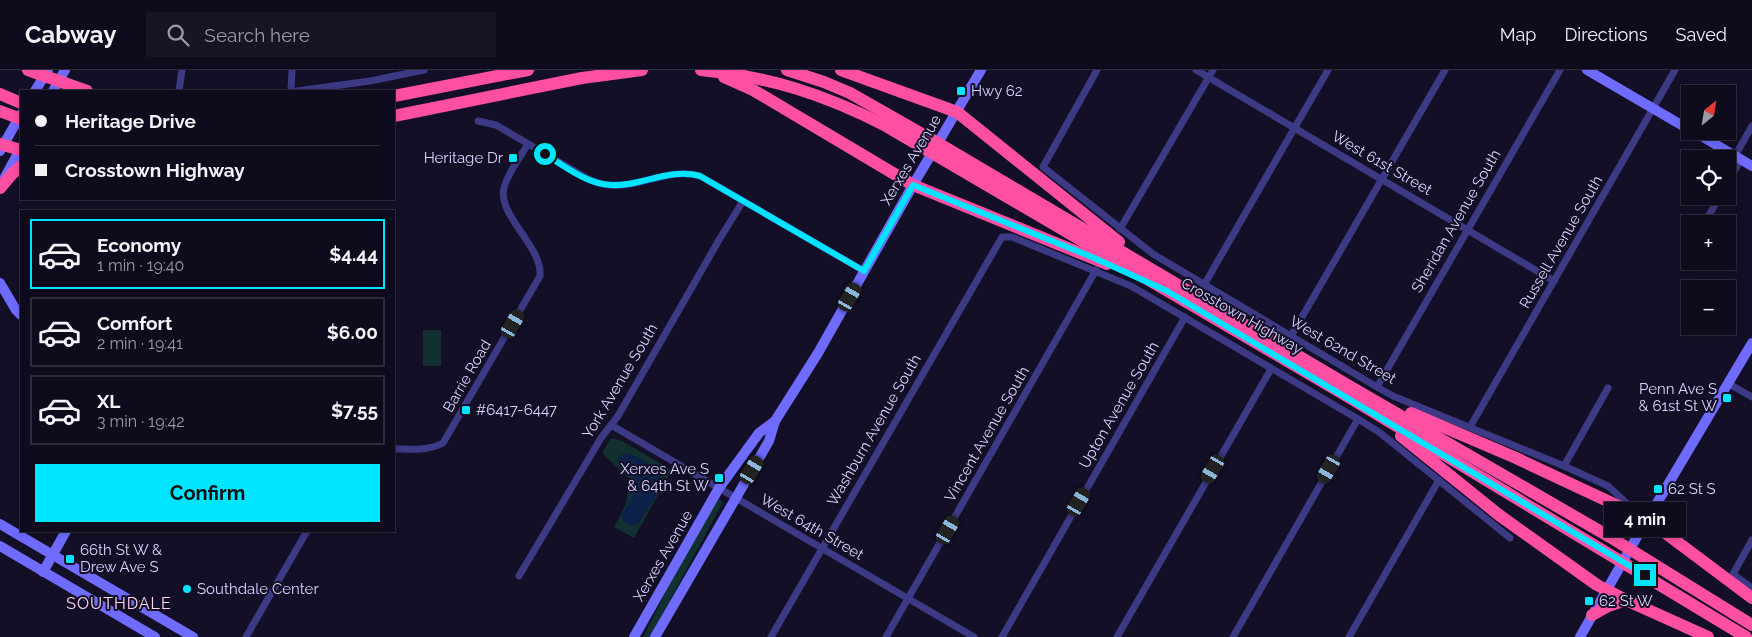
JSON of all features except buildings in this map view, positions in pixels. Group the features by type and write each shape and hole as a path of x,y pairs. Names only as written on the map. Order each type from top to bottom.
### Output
{"highway":[{"path":"28,70 42,81 55,87 80,90"},
{"path":"395,96 528,70"},
{"path":"395,116 582,78 642,70"},
{"path":"706,70 753,90 913,185 1092,257 1170,286"},
{"name":"Crosstown Highway","path":"706,70 766,79 826,98 856,111 1170,286 1348,391 1746,637"},
{"name":"Crosstown Highway","path":"787,70 850,93 945,146 1170,286"},
{"path":"841,70 957,112 1170,286"},
{"path":"0,94 20,103"},
{"path":"0,110 20,119"},
{"path":"2,145 20,149"},
{"path":"0,187 20,167"},
{"path":"1348,391 1533,465 1648,520 1752,598"},
{"path":"1348,391 1499,515 1597,585 1708,637"},
{"name":"Crosstown Highway","path":"1348,391 1610,537 1752,625"},
{"path":"1592,615 1608,606 1626,600"}],"street":[{"path":"55,87 65,70"},
{"path":"180,90 182,70"},
{"path":"291,90 292,70"},
{"path":"304,90 370,81 424,70"},
{"name":"Xerxes Avenue","path":"656,637 769,441 775,421 818,353 913,185 981,70"},
{"name":"West 62nd Street","path":"1097,70 1043,167 1153,254 1377,387 1393,396 1608,486 1648,520"},
{"name":"West 61st Street","path":"1196,70 1211,74 1295,128 1554,281"},
{"path":"1204,285 1328,70"},
{"path":"1291,336 1444,70"},
{"name":"Sheridan Avenue South","path":"1377,387 1560,70"},
{"path":"1587,70 1681,124"},
{"name":"Russell Avenue South","path":"1470,427 1675,70"},
{"path":"1120,229 1211,74"},
{"path":"2,145 20,116"},
{"path":"478,121 496,125 598,183 610,186 622,185 672,174 691,174 708,180 864,271"},
{"path":"1736,162 1752,126"},
{"path":"1708,140 1752,166"},
{"name":"Barrie Road","path":"395,449 428,449 443,444 540,276 540,264 506,207 503,190 528,144"},
{"path":"0,187 20,151"},
{"name":"York Avenue South","path":"519,576 601,438 618,416 719,240 744,201"},
{"name":"Washburn Avenue South","path":"771,637 1002,237 1012,237 1096,270"},
{"path":"1096,270 1131,286 1379,432 1510,538"},
{"name":"Vincent Avenue South","path":"886,637 1096,270"},
{"path":"0,284 20,314"},
{"name":"Upton Avenue South","path":"1002,637 1185,317"},
{"path":"1580,637 1752,343"},
{"path":"1117,637 1271,368"},
{"path":"1728,384 1752,397"},
{"path":"1564,466 1608,388"},
{"path":"1233,637 1358,419"},
{"name":"Xerxes Avenue","path":"634,637 720,488 759,433 775,421"},
{"name":"West 64th Street","path":"611,425 974,637"},
{"path":"1349,637 1439,480"},
{"path":"0,524 193,637"},
{"path":"44,572 65,532"},
{"path":"246,637 306,532"},
{"path":"1752,540 1733,574 1752,588"},
{"path":"0,546 152,635"},
{"path":"147,610 152,635"}],"green space":[{"path":"423,330 441,330 441,366 423,366"},
{"path":"611,438 622,441 672,470 634,538 614,527 626,504 630,479 602,453","holes":["625,453 653,467 661,482 654,498 638,524 622,516 635,491 634,477"]},
{"path":"719,499 723,502 650,637 643,637 688,549"}],"water":[{"path":"625,453 653,467 661,482 647,509 637,524 632,526 625,523 621,516 635,491 634,477 617,461 619,456"}],"place":[{"name":"Hwy 62","path":"961,91"},
{"name":"Heritage Dr","path":"513,158"},
{"name":"Penn Ave S & 61st St W","path":"1727,398"},
{"name":"#6417-6447","path":"466,410"},
{"name":"Xerxes Ave S & 64th St W","path":"719,478"},
{"name":"62 St S","path":"1658,489"},
{"name":"66th St W & Drew Ave S","path":"70,559"},
{"name":"Southdale Center","path":"187,589"},
{"name":"62 St W","path":"1589,601"}],"district":[{"name":"SOUTHDALE","path":"119,603"}],"route":[{"path":"545,154 588,179 610,186 672,174 682,173 700,176 864,271 913,185 1092,257 1167,291 1347,396 1645,575"}]}
